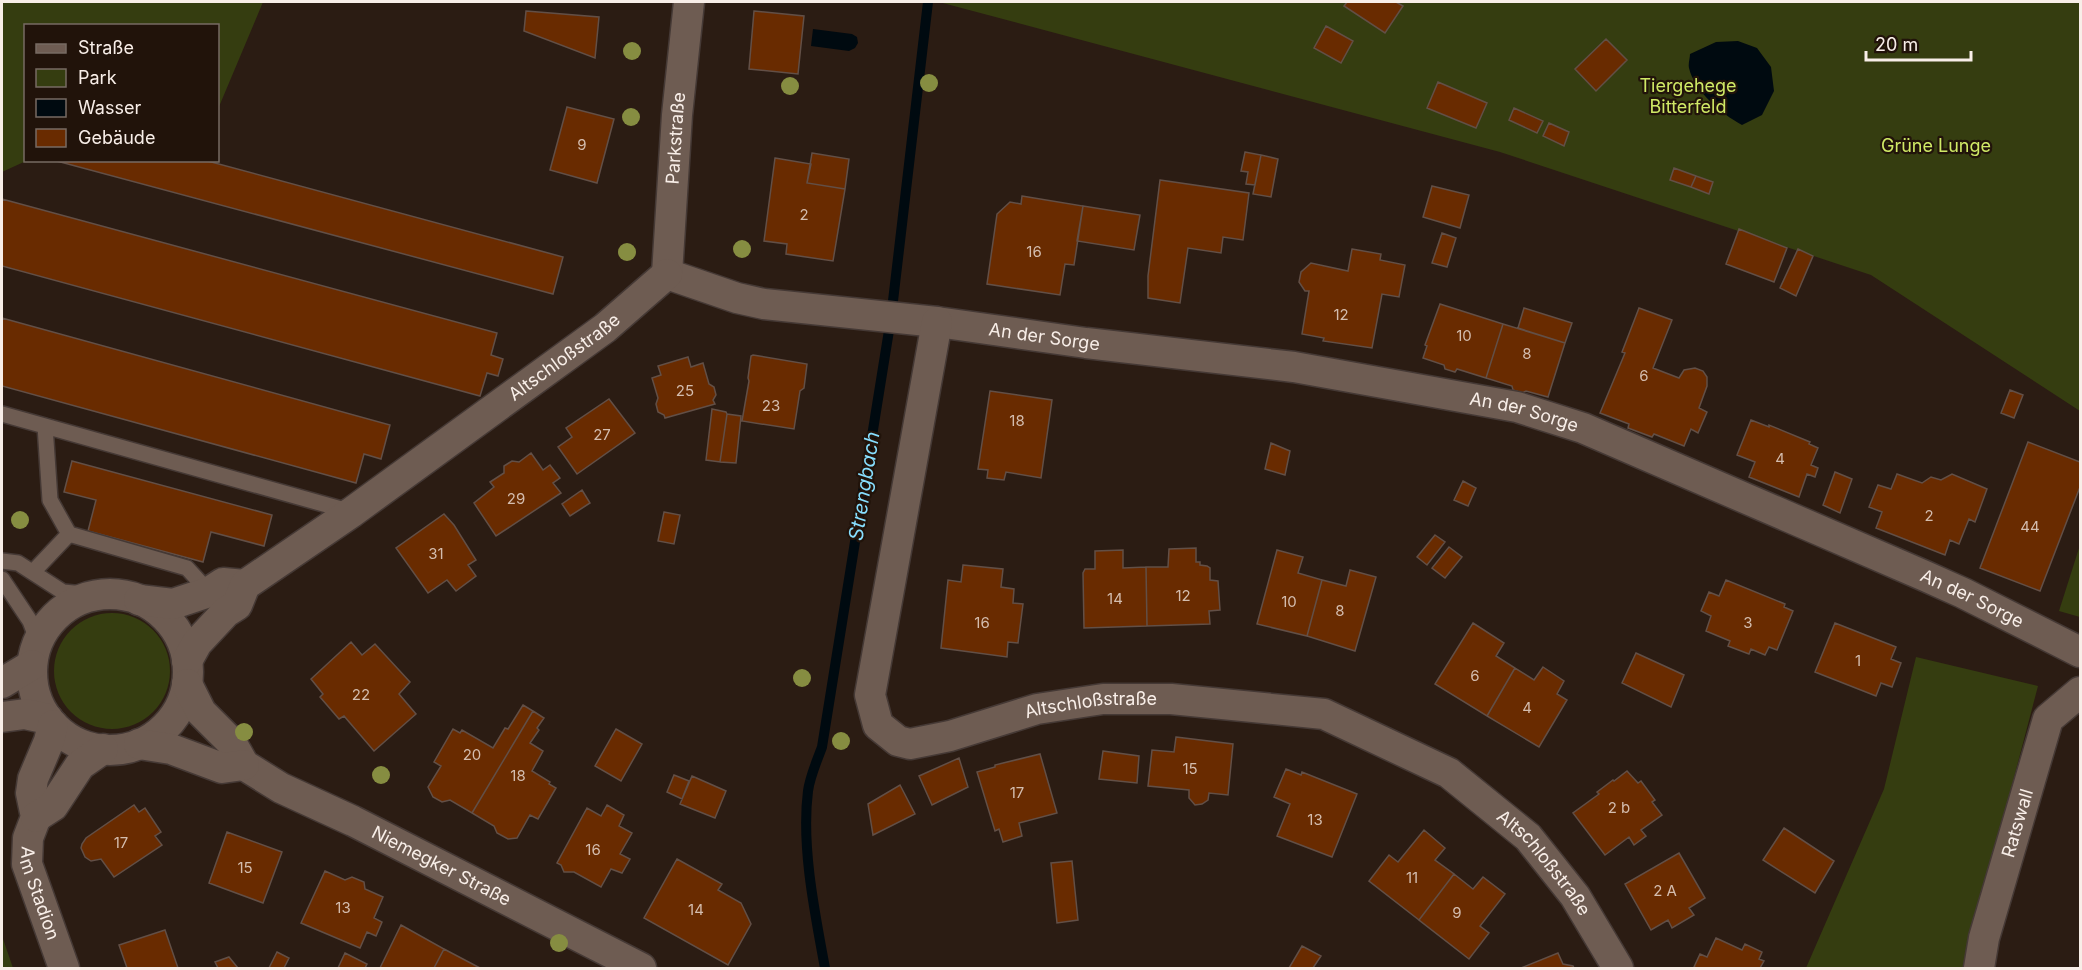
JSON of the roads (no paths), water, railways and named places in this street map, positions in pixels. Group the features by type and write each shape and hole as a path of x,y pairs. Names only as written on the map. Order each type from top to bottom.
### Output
{"street":[{"name":"Parkstraße","path":"667,274 677,116 689,2"},
{"path":"667,274 737,298 764,304 930,322"},
{"name":"Altschloßstraße","path":"187,673 197,643 226,612 237,605 245,585 352,512 605,328 667,274"},
{"name":"Altschloßstraße","path":"930,322 870,695 878,725 898,741 910,744 950,736 1037,709 1103,699 1171,699 1324,714 1449,773 1528,837 1575,896 1616,962 1618,969"},
{"name":"An der Sorge","path":"930,322 1294,367 1517,407 1583,428 1963,592 2080,652"},
{"name":"Altschloßstraße","path":"139,600 173,604 224,583 245,585"},
{"name":"Niemegker Straße","path":"2,683 35,653 50,624 65,608 75,602 95,596 117,594 139,600 159,611 175,628 185,650 187,673 201,712 231,742 244,765 281,788 353,821 641,969"},
{"path":"35,653 34,688 37,699 51,722"},
{"path":"2,717 25,714 51,722 81,744 103,749 121,749 139,744 159,733 167,725 180,706 187,673"},
{"name":"Ratswall","path":"1978,969 1984,938 2048,719 2080,692"},
{"name":"Am Stadion","path":"51,722 50,741 33,779 31,794 36,817 28,838 27,864 64,969"},
{"path":"139,744 171,749 222,768 244,765"},
{"name":"Am Stadion","path":"36,817 53,806 80,765 103,749"}],"lane":[{"path":"2,414 352,512"},
{"path":"45,426 50,500 69,534 187,568 209,591"},
{"path":"33,572 69,534"},
{"path":"2,561 18,563 63,592 95,596"},
{"path":"2,579 30,621 35,653"}],"water":[{"path":"813,29 852,34 857,37 858,43 849,51 811,46"},
{"path":"1738,41 1757,48 1771,67 1774,91 1762,115 1742,125 1726,115 1703,93 1692,77 1689,66 1690,54 1716,42"}],"waterway":[{"name":"Strengbach","path":"825,968 813,903 808,857 806,834 808,791 822,747 891,318 928,2"}],"park label":[{"name":"Tiergehege Bitterfeld","path":"1688,96"},
{"name":"Grüne Lunge","path":"1936,146"}]}
